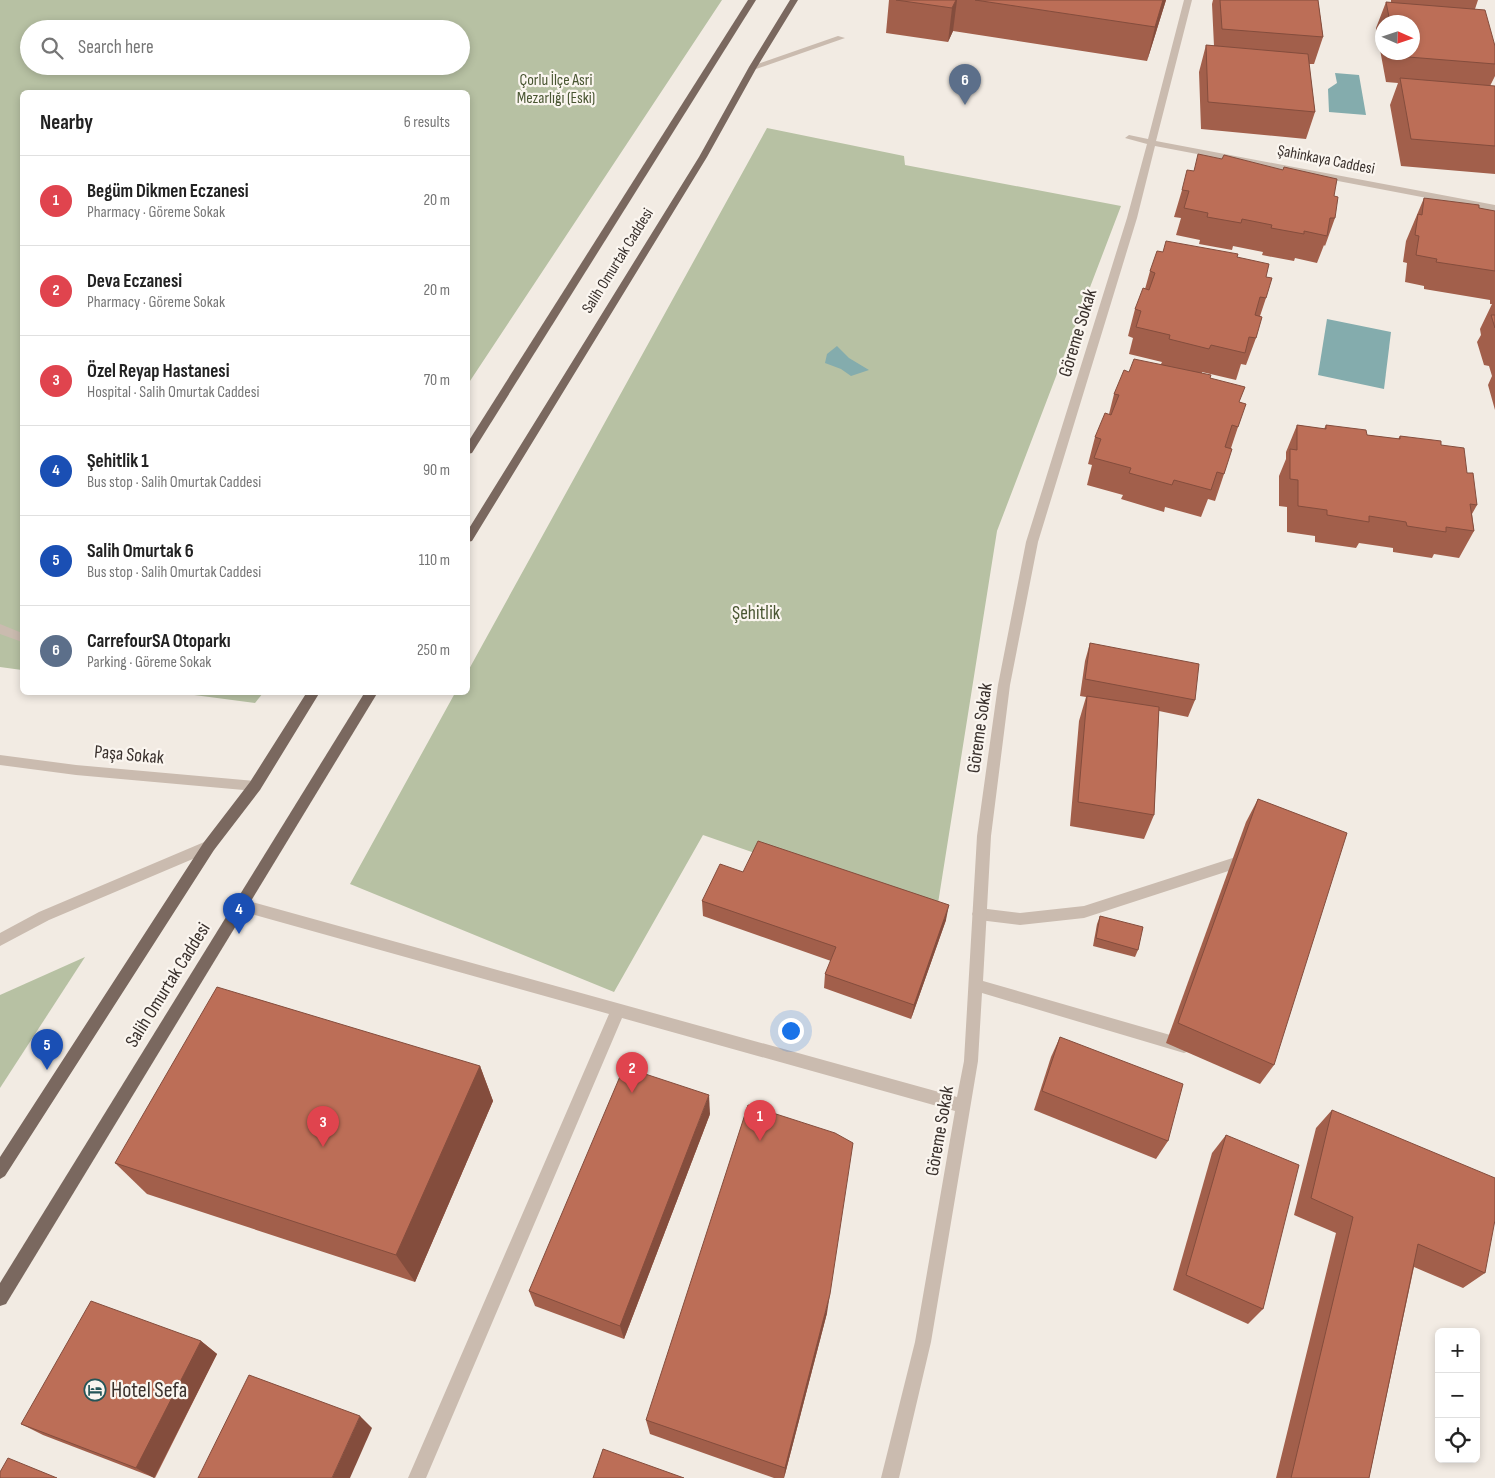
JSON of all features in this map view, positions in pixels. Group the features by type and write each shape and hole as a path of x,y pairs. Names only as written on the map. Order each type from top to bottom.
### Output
{"main road":[{"name":"Salih Omurtak Caddesi","path":"470,447 752,0"},
{"name":"Salih Omurtak Caddesi","path":"470,535 703,157 753,67 794,0"},
{"path":"0,1171 209,846 255,786 312,695"},
{"name":"Salih Omurtak Caddesi","path":"0,1298 370,695"}],"street":[{"name":"Göreme Sokak","path":"890,1478 923,1342 971,1061 984,836 1004,685 1032,542 1126,237 1188,0"},
{"path":"753,67 841,38"},
{"name":"Şahinkaya Caddesi","path":"1129,138 1495,208"},
{"path":"0,629 20,637"},
{"name":"Paşa Sokak","path":"0,760 76,770 255,786"},
{"path":"0,940 44,916 209,846"},
{"path":"979,914 1020,918 1084,912 1263,854"},
{"path":"241,905 963,1106"},
{"path":"975,985 1194,1049"},
{"path":"417,1478 618,1010"}],"green space":[{"name":"Çorlu İlçe Asri Mezarlığı (Eski)","path":"0,0 722,0 470,381 470,90 20,90 20,670 0,667"},
{"name":"Şehitlik","path":"767,128 904,156 905,165 1121,206 997,531 936,916 703,835 614,992 350,884 454,695 470,695 470,667"},
{"path":"194,695 261,695 255,703"},
{"path":"85,957 0,1088 0,995"}],"water":[{"path":"1335,73 1359,75 1366,115 1329,112 1328,89 1337,83"},
{"path":"1327,319 1391,332 1384,389 1318,375"},
{"path":"837,346 849,358 869,370 851,376 841,369 825,363 827,354"}],"building":[{"path":"896,0 956,0 952,8"},
{"path":"975,0 1163,0 1155,27"},
{"path":"1220,0 1318,0 1323,37 1222,29"},
{"path":"1386,2 1485,10 1495,46 1495,64 1420,58 1420,15 1389,15"},
{"path":"1206,45 1308,54 1315,112 1208,102"},
{"path":"1400,78 1495,86 1495,146 1411,139"},
{"path":"1198,154 1222,159 1224,155 1283,170 1284,167 1337,179 1334,196 1338,197 1335,218 1330,218 1327,236 1304,231 1304,234 1271,228 1272,225 1242,219 1241,223 1207,217 1208,213 1184,208 1189,191 1182,190 1187,170 1194,171"},
{"path":"1424,198 1479,205 1479,208 1495,211 1495,271 1436,262 1437,259 1416,255 1419,236 1415,235 1418,214 1422,215"},
{"path":"1166,241 1238,254 1237,257 1269,264 1266,277 1272,278 1266,298 1260,297 1255,315 1262,317 1256,338 1249,337 1245,353 1211,345 1209,349 1169,339 1170,335 1136,327 1141,311 1135,309 1143,288 1149,290 1155,273 1150,271 1157,251 1163,252"},
{"path":"1491,315 1495,315 1495,328"},
{"path":"1134,359 1211,375 1210,378 1245,387 1239,402 1246,404 1238,427 1232,425 1225,447 1232,449 1224,474 1217,472 1211,490 1174,480 1172,485 1129,473 1131,468 1094,458 1101,439 1095,437 1105,413 1111,415 1119,395 1114,394 1124,370 1129,372"},
{"path":"1297,425 1326,429 1326,425 1366,430 1367,435 1400,439 1400,436 1441,441 1441,445 1464,448 1467,473 1473,473 1477,505 1470,504 1474,531 1446,527 1446,532 1407,526 1406,522 1369,516 1369,522 1327,515 1327,510 1298,506 1298,480 1290,479 1290,449 1297,450"},
{"path":"1090,643 1199,664 1195,700 1085,679"},
{"path":"1087,696 1159,707 1154,815 1078,802"},
{"path":"1258,799 1347,833 1274,1065 1178,1023"},
{"path":"758,841 949,905 914,1005 825,974 836,947 702,901 720,864 743,872"},
{"path":"1100,916 1143,927 1138,950 1096,938"},
{"path":"217,987 480,1066 396,1255 115,1163"},
{"path":"1060,1037 1183,1084 1168,1141 1042,1091"},
{"path":"624,1067 709,1095 620,1326 529,1291"},
{"path":"748,1105 835,1133 853,1143 830,1294 785,1468 646,1420"},
{"path":"1332,1110 1495,1178 1495,1220 1485,1273 1418,1244 1369,1478 1291,1478 1353,1217 1311,1198"},
{"path":"1226,1135 1299,1165 1263,1309 1186,1275"},
{"path":"91,1301 201,1341 136,1468 21,1424"},
{"path":"249,1375 360,1416 332,1478 198,1478"},
{"path":"603,1449 684,1478 593,1478"},
{"path":"8,1458 57,1478 0,1478 0,1472"}],"place":[{"name":"CarrefourSA Otoparkı","path":"965,105"},
{"name":"Şehitlik 1","path":"239,934"},
{"name":"Salih Omurtak 6","path":"47,1070"},
{"name":"Deva Eczanesi","path":"632,1093"},
{"name":"Begüm Dikmen Eczanesi","path":"760,1141"},
{"name":"Özel Reyap Hastanesi","path":"323,1147"},
{"name":"Hotel Sefa","path":"95,1390"}]}
